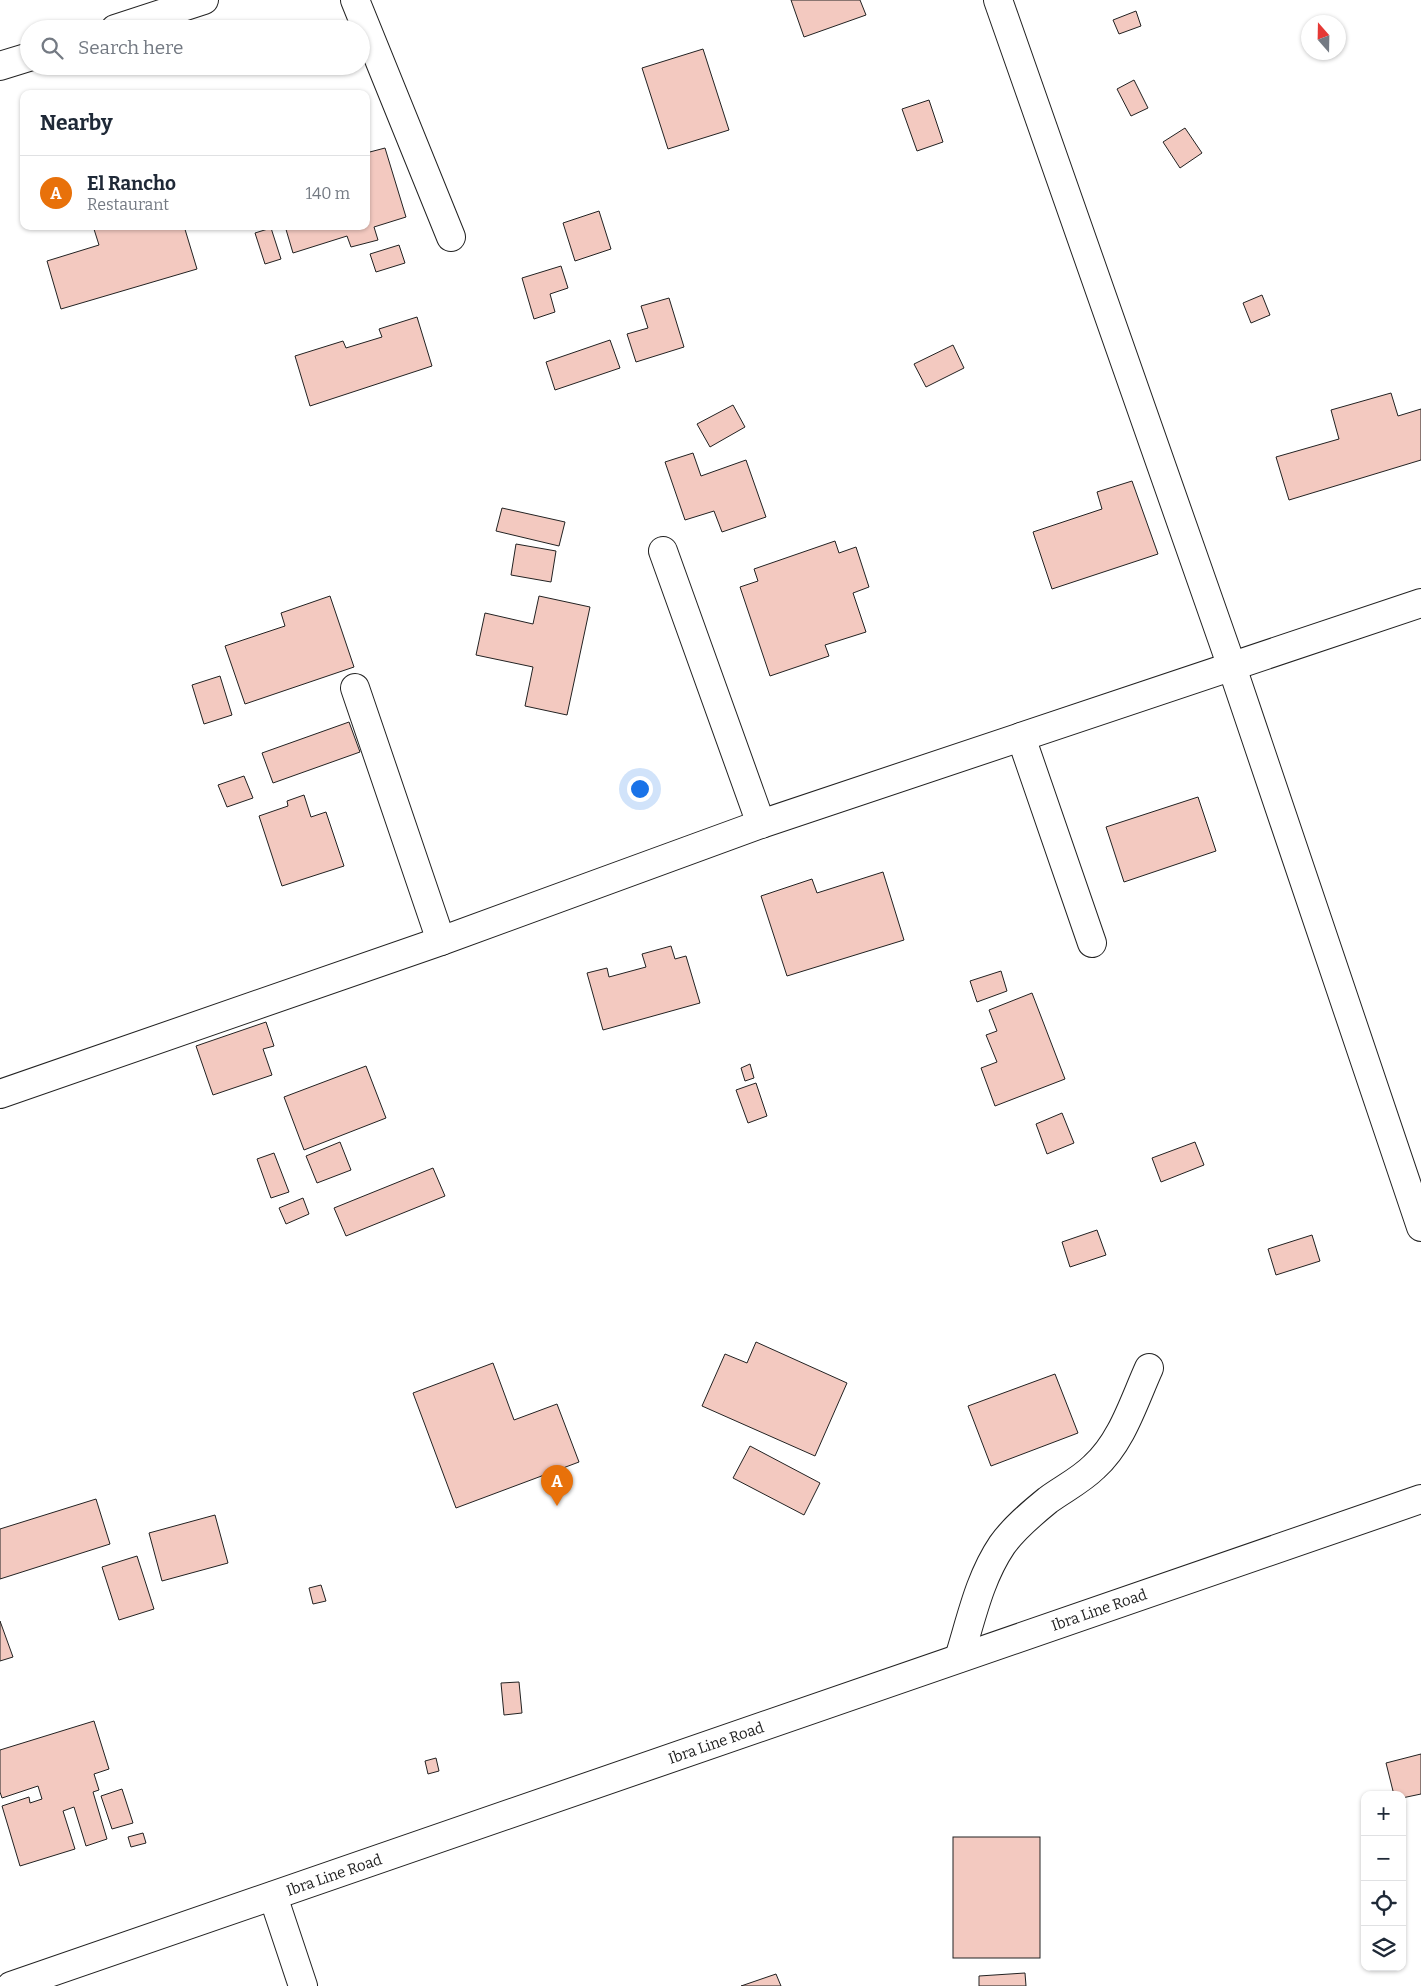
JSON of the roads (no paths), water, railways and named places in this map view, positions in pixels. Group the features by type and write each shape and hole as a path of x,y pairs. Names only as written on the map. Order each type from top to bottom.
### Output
{"street":[{"path":"143,20 204,0"},
{"path":"355,0 363,20"},
{"path":"998,0 1232,666 1421,1227"},
{"path":"370,37 451,237"},
{"path":"0,66 20,60"},
{"path":"663,551 761,824"},
{"path":"0,1094 440,941 761,824 1421,603"},
{"path":"355,688 440,941"},
{"path":"1021,737 1092,944"},
{"path":"959,1658 984,1578 1003,1544 1036,1511 1085,1475 1106,1455 1126,1420 1149,1368"},
{"name":"Ibra Line Road","path":"11,1986 1421,1499"},
{"path":"273,1896 303,1986"}],"place":[{"name":"El Rancho","path":"557,1506"}]}
